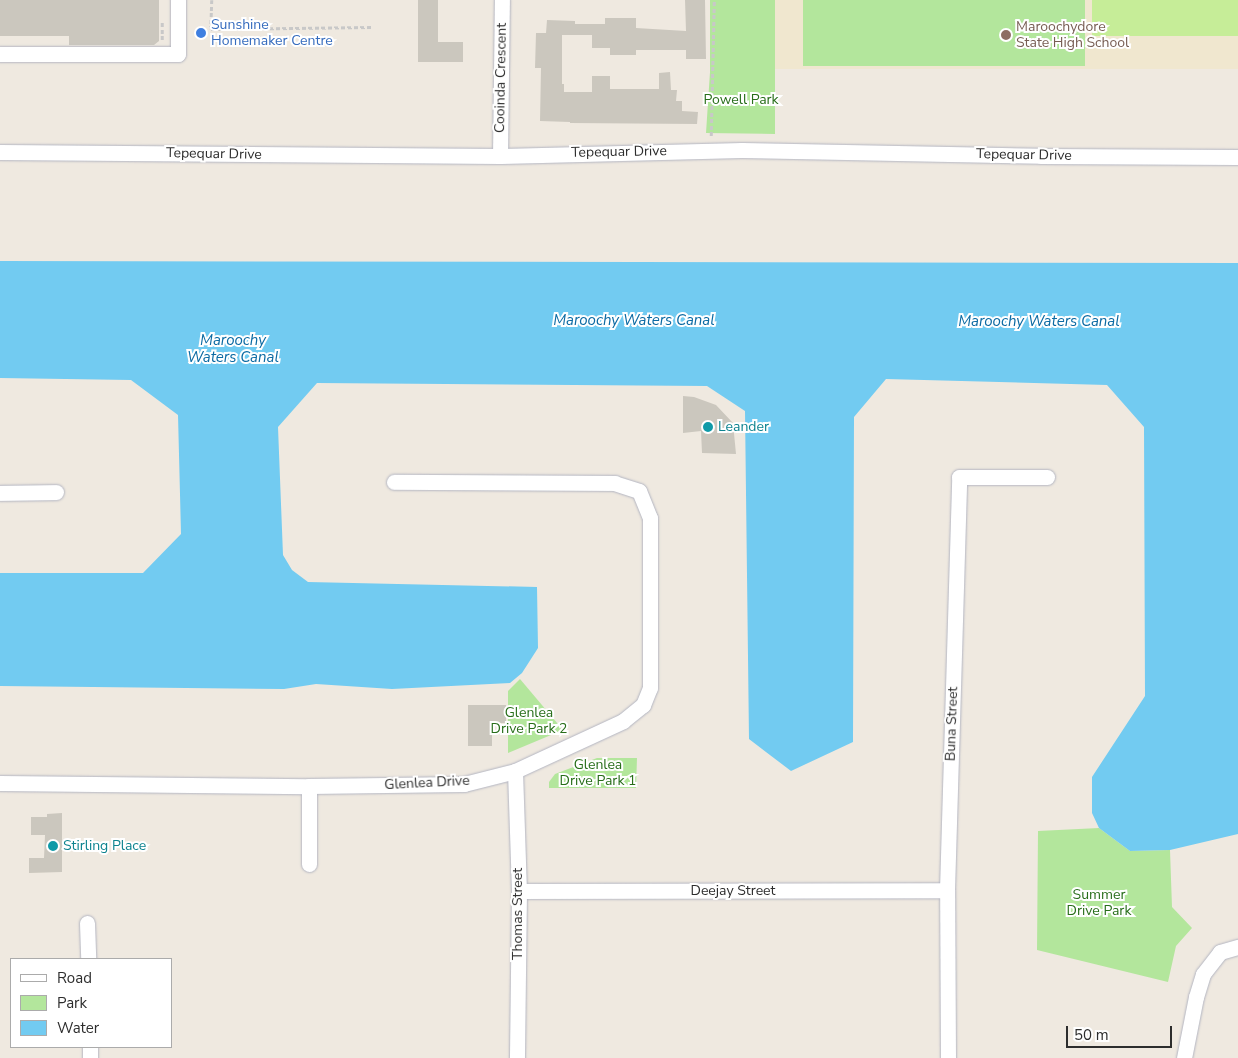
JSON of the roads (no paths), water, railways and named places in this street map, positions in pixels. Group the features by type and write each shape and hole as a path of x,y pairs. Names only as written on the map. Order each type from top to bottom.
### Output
{"street":[{"path":"0,54 178,54 178,0"},
{"name":"Cooinda Crescent","path":"500,156 502,0"},
{"name":"Tepequar Drive","path":"0,152 500,156 742,150 1030,156 1238,157"},
{"name":"Buna Street","path":"948,1058 946,890 959,477 1047,477"},
{"name":"Glenlea Drive","path":"0,784 309,786 464,784 515,771 623,721 643,705 650,688 650,518 639,491 614,482 394,482"},
{"path":"0,493 56,492"},
{"name":"Thomas Street","path":"515,771 519,891 517,1058"},
{"path":"309,786 309,864"},
{"name":"Deejay Street","path":"519,891 946,890"},
{"path":"88,923 88,958"},
{"path":"1184,1058 1196,997 1203,974 1220,952 1238,947"}],"water":[{"name":"Maroochy Waters Canal","path":"0,261 1238,263 1238,834 1170,850 1130,851 1099,828 1092,813 1092,777 1145,696 1144,427 1107,385 886,379 854,417 853,742 791,771 749,739 745,411 707,386 317,383 278,427 283,555 292,570 308,582 537,587 538,648 522,673 510,683 392,689 316,684 284,689 0,686 0,573 143,573 181,534 178,415 131,380 0,378"}],"place":[{"name":"Sunshine Homemaker Centre","path":"201,33"},
{"name":"Maroochydore State High School","path":"1006,35"},
{"name":"Leander","path":"708,427"},
{"name":"Stirling Place","path":"53,846"}],"park label":[{"name":"Powell Park","path":"741,100"},
{"name":"Glenlea Drive Park 2","path":"529,722"},
{"name":"Glenlea Drive Park 1","path":"598,774"},
{"name":"Summer Drive Park","path":"1099,904"}]}
